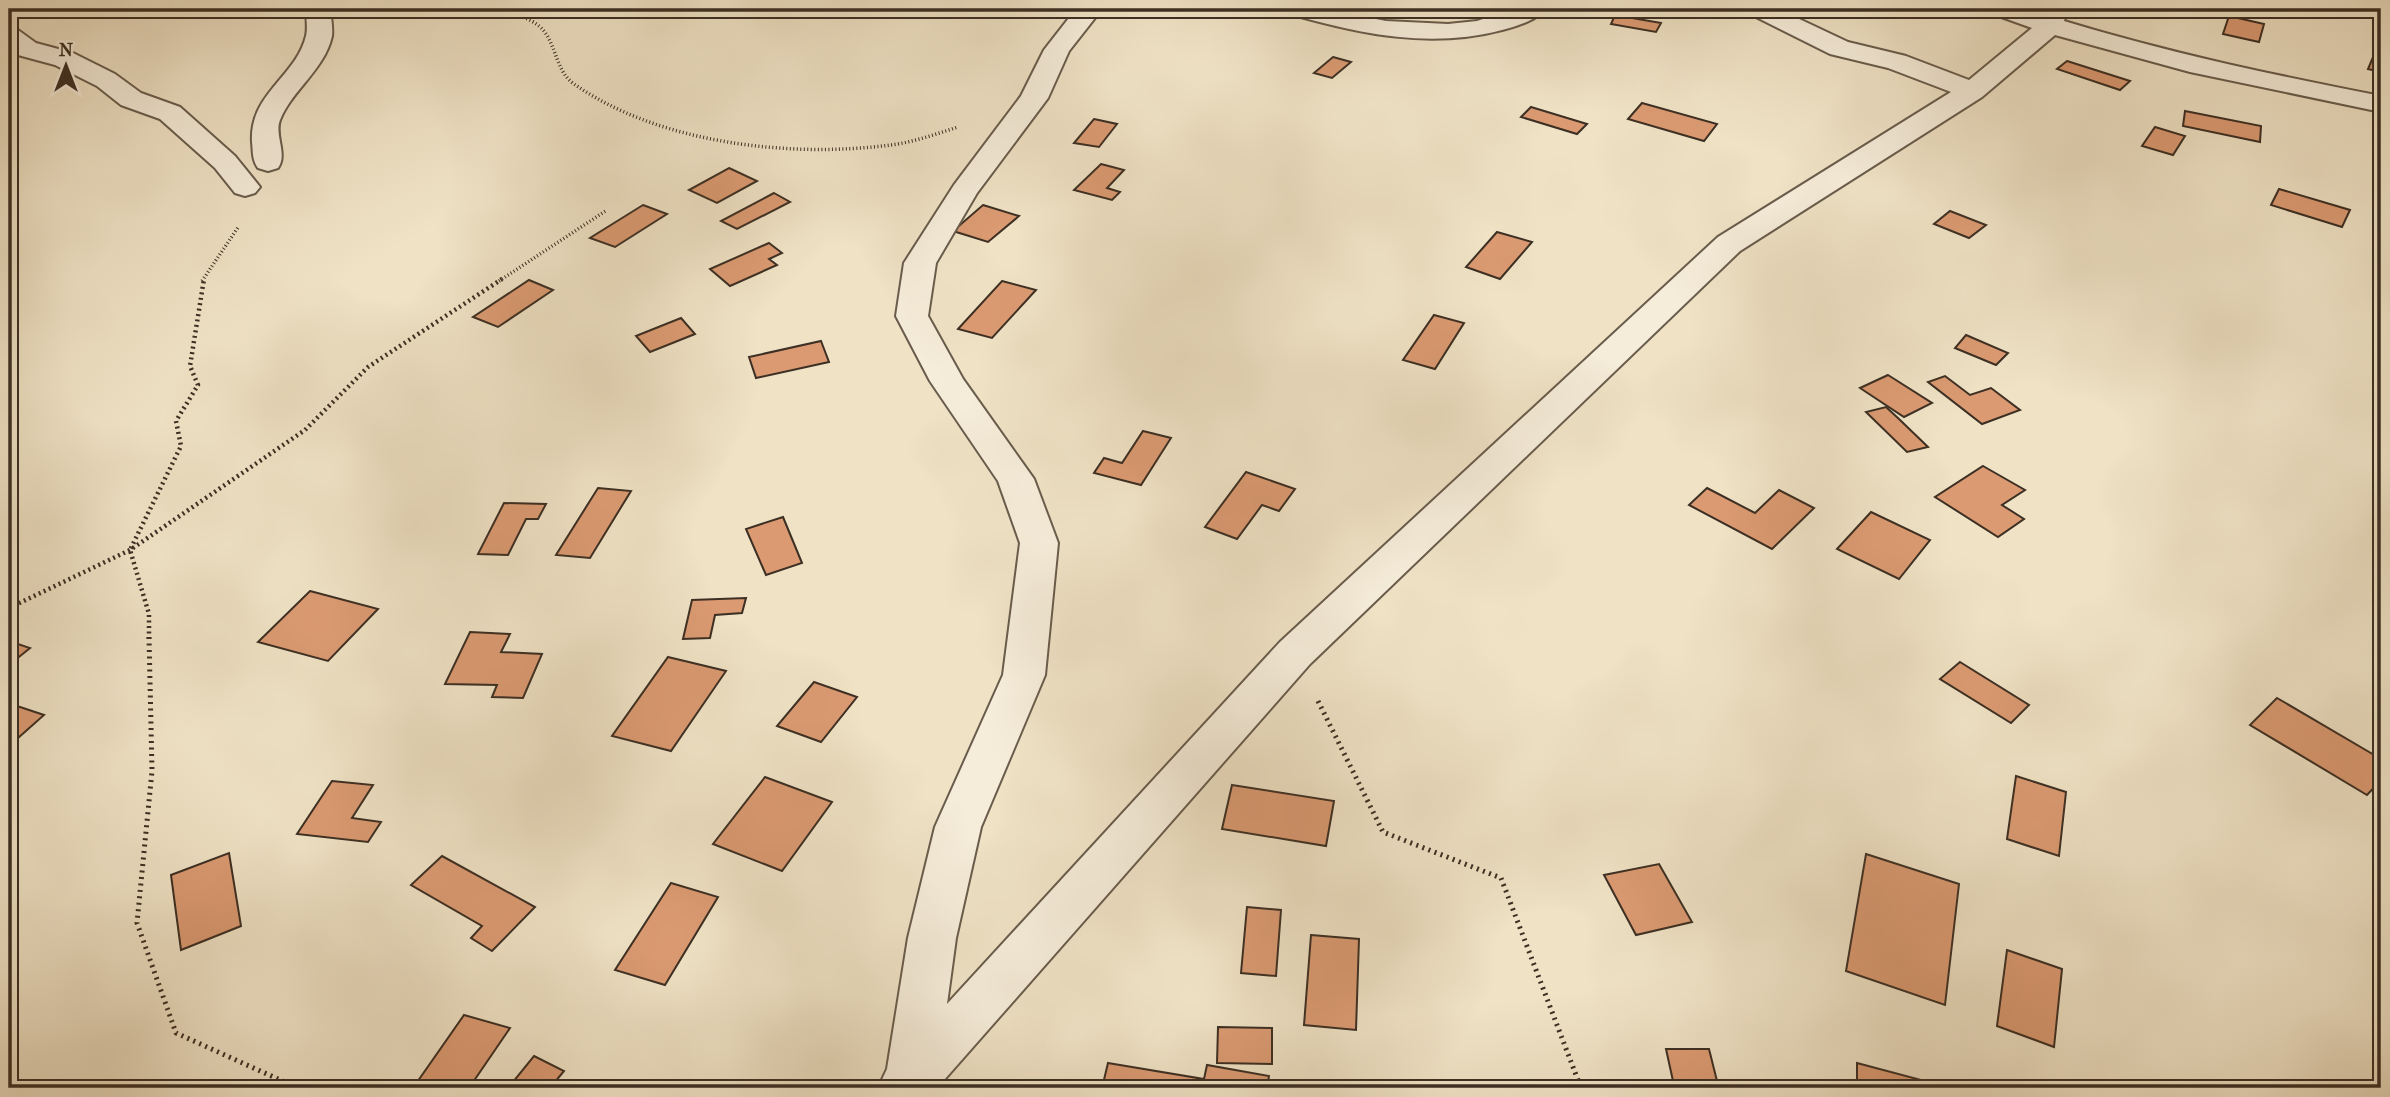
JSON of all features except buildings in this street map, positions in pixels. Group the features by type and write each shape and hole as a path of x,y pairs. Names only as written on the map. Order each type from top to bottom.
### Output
{"street":[{"path":"268,162 265,123 284,90 304,66 319,36 318,9"},
{"path":"909,1086 932,938 958,827 1024,675 1039,543 1016,479 947,381 912,316 920,263 964,191 1034,98 1057,50 1089,9"},
{"path":"1299,9 1378,28 1425,31 1475,29 1515,19 1532,9"},
{"path":"1759,9 1839,48 1897,62 1972,91"},
{"path":"2002,9 2053,17 2257,80 2381,104"},
{"path":"909,1086 1295,653 1729,244 1972,91 2053,17"},
{"path":"9,35 27,49 64,59 106,79 131,99 170,113 225,162 245,187"}],"path":[{"path":"500,9 532,21 544,30 570,82 605,103 669,129 771,146 827,149 894,144 964,125"},
{"path":"268,162 257,214 234,230 201,283 190,366 198,385 176,421 181,446 130,550 149,614 152,771 137,923 176,1032 298,1088"},
{"path":"9,608 130,550 305,430 368,367 607,210"},
{"path":"1295,653 1382,832 1501,878 1581,1088"}]}
